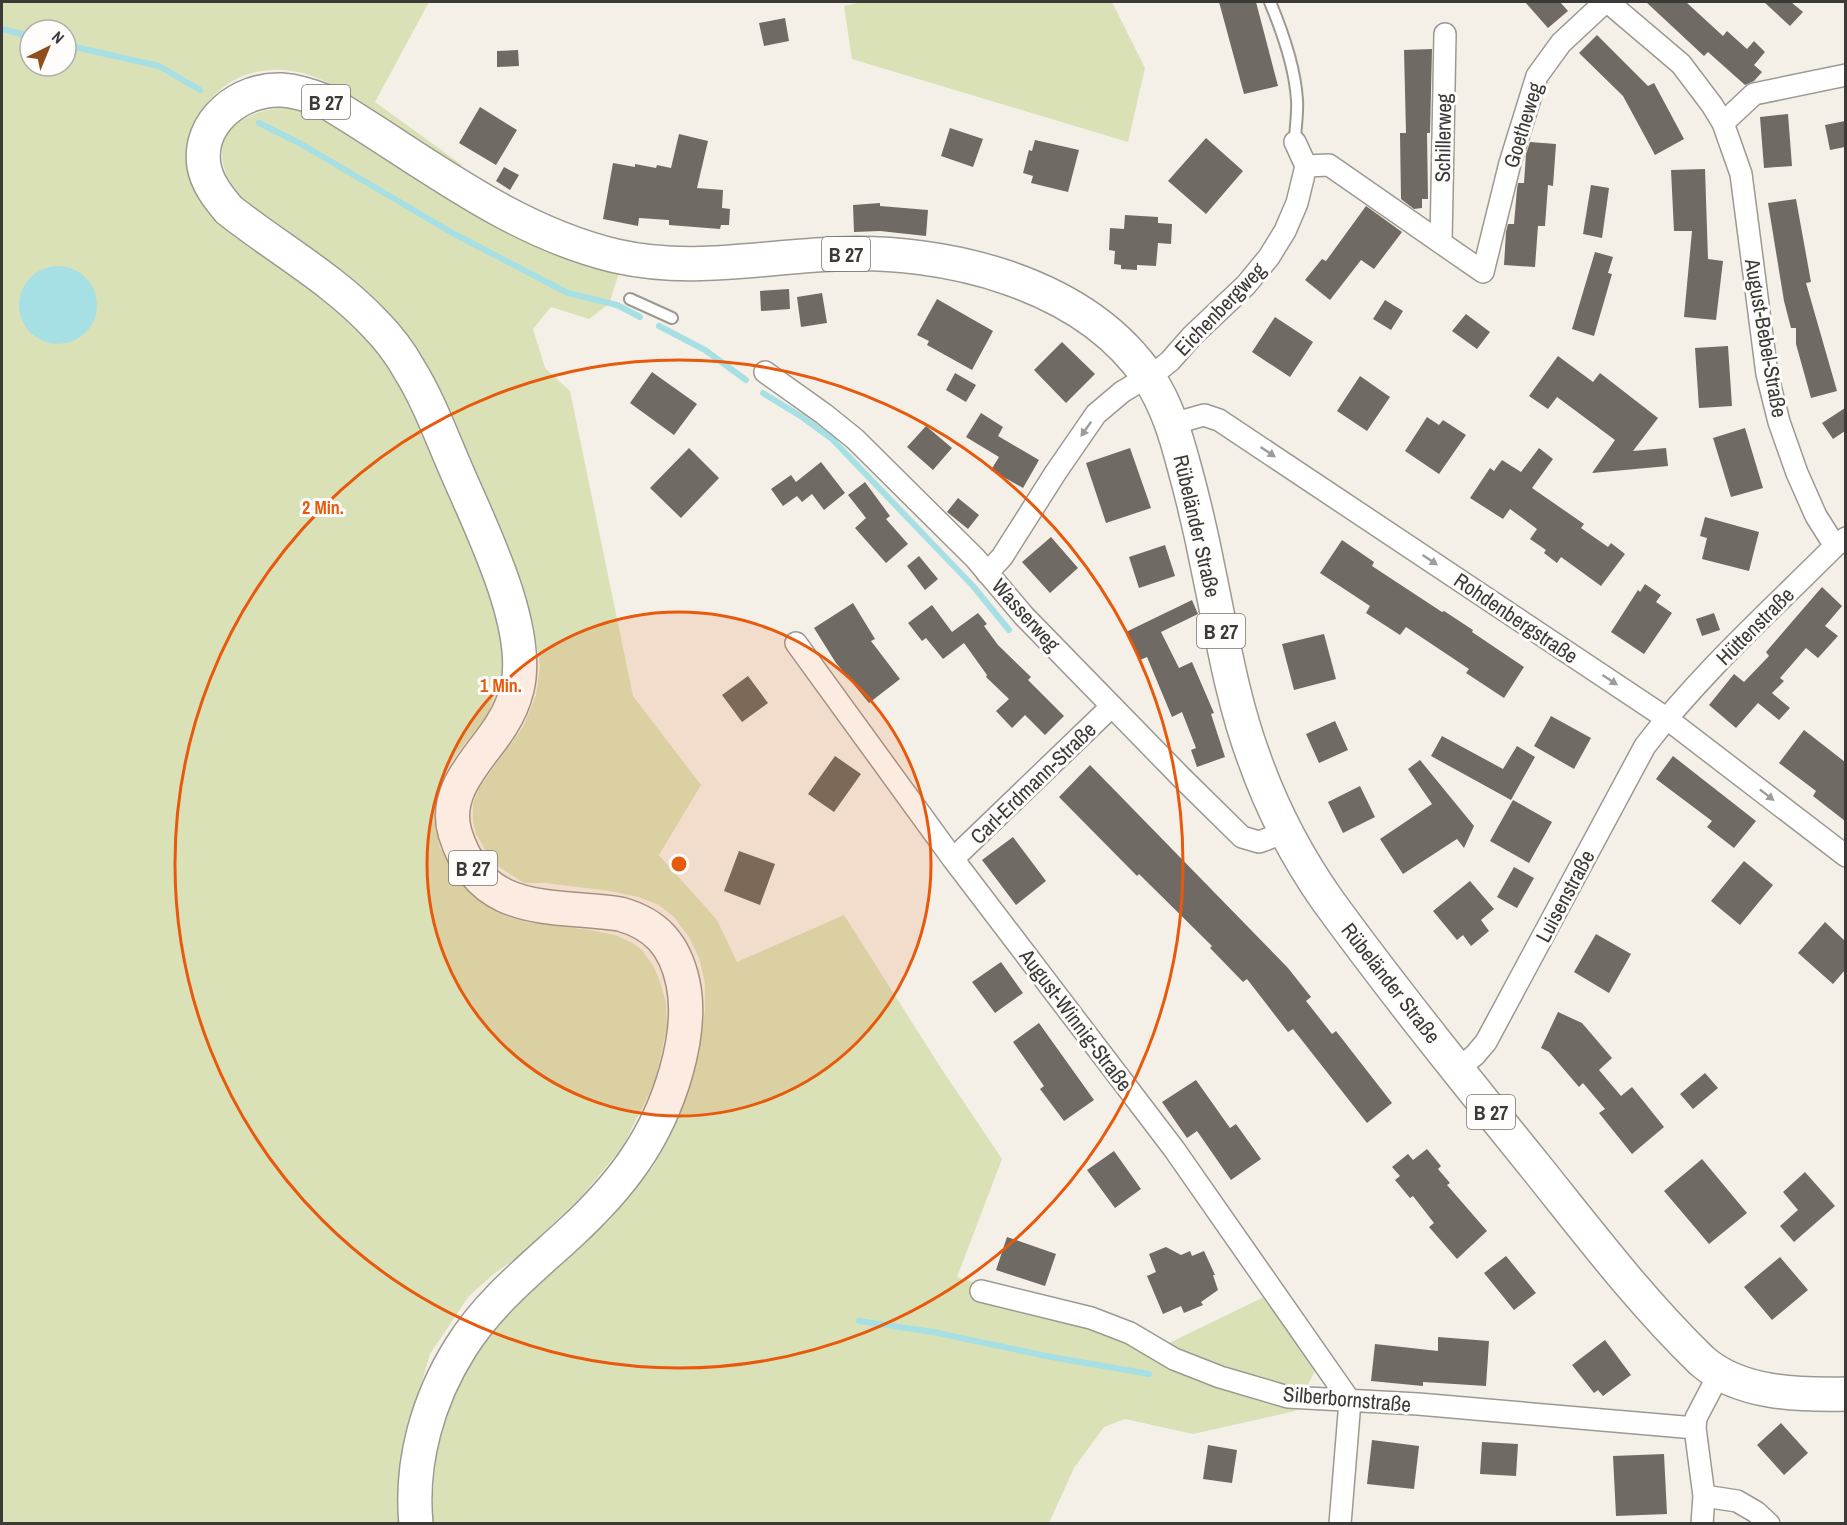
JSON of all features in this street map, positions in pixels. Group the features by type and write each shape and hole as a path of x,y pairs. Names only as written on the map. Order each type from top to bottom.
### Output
{"main road":[{"name":"Rübeländer Straße","path":"416,1524 416,1490 421,1446 441,1382 460,1347 489,1309 594,1210 644,1148 663,1111 680,1059 685,1023 685,992 676,961 669,947 648,925 620,914 530,905 511,899 482,879 470,864 454,830 455,800 461,781 503,723 512,704 517,687 520,654 516,632 500,577 429,407 409,369 375,323 307,267 229,210 219,199 208,179 204,167 208,130 218,117 239,100 271,90 287,90 327,102 472,195 516,219 593,250 662,263 696,265 835,254 919,257 974,267 1035,288 1061,301 1110,336 1148,376 1159,393 1172,424 1194,502 1244,729 1263,783 1286,832 1328,901 1457,1070 1647,1303 1683,1343 1719,1374"},
{"name":"B 27","path":"1719,1374 1742,1383 1772,1390 1808,1394 1845,1394"}],"street":[{"name":"August-Bebel-Straße","path":"1606,2 1681,64 1723,123 1741,174 1767,374 1779,422 1797,473 1816,516 1840,542"},
{"name":"Goetheweg","path":"1441,243 1483,272 1510,163 1537,76 1561,43 1606,2"},
{"name":"Schillerweg","path":"1441,243 1445,34"},
{"path":"1723,123 1754,94 1845,75"},
{"path":"1295,142 1306,166 1329,165 1441,243"},
{"name":"Eichenbergweg","path":"987,573 1002,557 1096,414 1122,392 1170,361 1192,336 1246,285 1269,257 1297,203 1306,166"},
{"name":"Wasserweg","path":"765,372 855,439 975,558 1024,616 1242,837 1259,842 1286,832"},
{"name":"Rohdenbergstraße","path":"1172,424 1204,414 1219,420 1666,718 1845,856"},
{"name":"Hüttenstraße","path":"1666,718 1840,542"},
{"name":"August-Winnig-Straße","path":"796,643 952,859 1174,1149 1350,1401"},
{"name":"Carl-Erdmann-Straße","path":"952,859 1112,706"},
{"name":"Luisenstraße","path":"1457,1070 1486,1042 1629,774 1645,746 1666,718"},
{"name":"Silberbornstraße","path":"981,1291 1091,1318 1130,1333 1174,1359 1220,1377 1288,1397 1418,1404 1695,1428"},
{"path":"1702,1524 1704,1496 1695,1428 1696,1418 1719,1374"},
{"path":"1340,1524 1350,1401"},
{"path":"1704,1496 1737,1501 1756,1512 1769,1524"}],"lane":[{"path":"1270,2 1279,22 1293,71 1297,102 1295,142"},
{"path":"630,299 672,318"}],"green space":[{"path":"2,2 429,2 375,102 462,165 460,171 334,86 295,71 276,70 257,72 239,78 223,88 208,102 196,120 190,136 188,162 190,179 196,192 207,205 345,311 398,377 456,499 496,604 506,662 488,714 453,759 441,783 436,805 435,827 440,848 468,891 505,916 526,922 615,935 641,949 653,965 660,982 666,1002 667,1027 655,1082 622,1148 580,1198 519,1256 469,1296 430,1354 410,1422 401,1523 2,1524"},
{"path":"863,2 1112,2 1145,68 1128,142 852,59 844,6"},
{"path":"279,108 293,109 322,118 448,198 619,273 609,304 589,319 551,307 533,329 545,368 570,391 633,696 701,785 659,855 717,920 737,962 844,915 1002,1159 957,1277 1167,1344 1264,1297 1316,1369 1295,1411 1193,1434 1125,1419 1104,1427 1074,1468 1049,1523 433,1523 436,1457 441,1430 466,1371 483,1342 499,1324 545,1277 608,1222 653,1167 673,1130 689,1090 700,1045 705,1011 705,983 699,958 689,937 674,917 659,905 638,897 610,891 545,883 524,883 493,863 476,834 473,804 479,788 523,727 536,695 540,666 533,623 479,481 426,367 243,201 230,183 225,172 222,150 224,140 230,130 248,117"}],"water":[{"path":"58,266 73,269 86,277 94,290 97,305 94,320 86,333 73,341 58,344 43,341 30,333 22,320 19,305 22,290 30,277 43,269"}],"building":[{"path":"1219,2 1256,2 1278,86 1244,94"},
{"path":"1525,2 1560,2 1568,11 1548,28"},
{"path":"1646,2 1686,2 1723,36 1727,31 1747,49 1754,41 1765,52 1754,65 1762,72 1754,81 1745,85 1708,52 1704,56"},
{"path":"1764,2 1791,2 1803,12 1790,26"},
{"path":"785,18 789,41 764,46 759,23"},
{"path":"1597,35 1648,86 1654,83 1684,139 1655,155 1623,96 1579,53"},
{"path":"1432,49 1430,133 1427,133 1428,199 1422,199 1422,208 1414,209 1401,199 1400,133 1406,133 1404,50"},
{"path":"518,50 519,66 497,67 497,51"},
{"path":"480,107 517,130 496,165 459,143"},
{"path":"1788,114 1792,166 1764,168 1760,117"},
{"path":"1845,121 1845,147 1830,150 1825,125"},
{"path":"950,128 983,139 973,167 941,156"},
{"path":"679,134 708,141 697,188 723,190 722,208 730,209 729,225 721,225 720,229 669,225 669,220 639,218 638,226 603,219 613,163 635,167 635,164 671,168"},
{"path":"1206,138 1243,171 1206,214 1168,181"},
{"path":"1035,140 1079,150 1068,192 1031,183 1033,176 1023,173 1029,150 1032,151"},
{"path":"1530,142 1556,144 1553,186 1548,185 1545,226 1538,226 1535,267 1504,265 1506,232 1508,224 1514,224 1518,183 1524,183 1526,154"},
{"path":"504,167 519,175 510,190 496,181"},
{"path":"1705,169 1708,259 1723,261 1716,320 1684,317 1692,231 1674,231 1671,170"},
{"path":"1591,185 1609,188 1602,238 1583,234"},
{"path":"1796,199 1811,282 1806,283 1837,391 1811,398 1796,344 1796,328 1791,328 1784,301 1768,203"},
{"path":"880,203 880,206 928,210 926,236 880,231 854,232 853,205"},
{"path":"1366,206 1402,232 1374,269 1361,260 1330,300 1305,280 1322,259 1326,261"},
{"path":"1125,215 1158,217 1158,223 1172,224 1171,244 1158,243 1156,266 1137,265 1137,270 1121,269 1121,265 1114,264 1115,251 1109,250 1110,228 1124,229"},
{"path":"1595,252 1613,257 1608,273 1612,274 1594,336 1572,329"},
{"path":"789,289 790,309 761,311 760,291"},
{"path":"822,293 827,323 801,327 797,297"},
{"path":"937,299 993,331 972,370 927,345 929,341 917,335"},
{"path":"1385,300 1403,311 1391,330 1373,319"},
{"path":"1466,314 1490,332 1477,349 1452,331"},
{"path":"1275,317 1313,342 1290,377 1252,352"},
{"path":"1062,342 1095,374 1066,403 1034,370"},
{"path":"1728,346 1732,406 1699,408 1695,348"},
{"path":"1558,356 1593,382 1600,373 1658,418 1633,451 1666,448 1668,466 1592,473 1615,440 1557,397 1548,409 1529,396"},
{"path":"652,372 697,404 674,435 630,403"},
{"path":"955,373 976,385 966,402 946,390"},
{"path":"1360,376 1390,397 1367,431 1337,411"},
{"path":"1845,408 1845,431 1833,439 1822,423"},
{"path":"981,413 1003,427 998,436 1039,460 1023,488 991,470 999,457 966,437"},
{"path":"1427,417 1439,425 1443,420 1466,435 1439,474 1405,451"},
{"path":"926,426 952,448 933,470 907,447"},
{"path":"1745,428 1763,488 1731,497 1713,438"},
{"path":"689,448 719,478 681,518 650,488"},
{"path":"1130,448 1151,508 1106,523 1086,463"},
{"path":"1539,448 1553,459 1532,488 1584,524 1581,528 1608,547 1611,543 1625,554 1601,586 1561,557 1557,563 1544,553 1546,550 1530,539 1537,529 1510,509 1503,519 1470,498 1490,468 1494,471 1502,460 1521,472"},
{"path":"821,462 845,493 824,510 812,494 802,502 797,496 783,506 771,489 791,475 796,482"},
{"path":"865,482 890,516 886,519 908,544 886,563 855,528 866,518 848,495"},
{"path":"958,498 979,515 968,529 947,512"},
{"path":"1705,517 1759,532 1749,571 1702,559 1707,538 1700,536"},
{"path":"1051,537 1078,568 1050,593 1022,562"},
{"path":"1342,540 1374,562 1372,566 1473,630 1472,632 1524,667 1504,698 1466,673 1469,669 1406,627 1400,635 1366,613 1370,606 1320,573"},
{"path":"1165,545 1175,576 1139,588 1129,557"},
{"path":"919,556 938,579 925,590 907,566"},
{"path":"1645,584 1661,595 1656,602 1672,613 1644,654 1611,632 1638,590 1640,592"},
{"path":"1822,587 1842,606 1825,626 1838,636 1818,658 1806,648 1780,678 1784,681 1772,693 1790,708 1779,720 1758,703 1736,728 1709,705 1734,674 1744,682 1769,656 1766,652"},
{"path":"1192,600 1198,614 1161,632 1179,668 1192,662 1214,713 1211,714 1225,757 1197,767 1191,750 1196,748 1182,712 1172,717 1147,657 1140,660 1126,632"},
{"path":"853,603 875,639 871,641 900,679 869,703 836,663 814,628"},
{"path":"932,605 952,632 978,613 987,624 984,626 998,645 1031,677 1028,680 1064,716 1045,735 1025,715 1012,728 996,711 1009,699 986,677 987,675 964,643 943,659 926,638 922,641 908,623"},
{"path":"1714,613 1720,630 1702,636 1696,619"},
{"path":"1324,634 1336,679 1294,690 1282,644"},
{"path":"748,676 768,703 742,722 722,695"},
{"path":"1551,716 1591,738 1574,769 1534,746"},
{"path":"1335,721 1348,750 1319,763 1306,734"},
{"path":"1804,730 1845,762 1845,821 1813,796 1816,791 1779,763"},
{"path":"1442,736 1503,769 1517,746 1535,757 1511,800 1431,756"},
{"path":"835,756 861,774 834,812 808,794"},
{"path":"1673,756 1756,821 1734,848 1707,827 1712,821 1656,779"},
{"path":"1420,760 1474,826 1464,848 1457,839 1403,874 1380,839 1432,804 1408,769"},
{"path":"1090,765 1288,968 1311,997 1306,1001 1332,1034 1336,1031 1392,1103 1367,1123 1293,1029 1288,1032 1247,979 1243,982 1210,948 1212,946 1139,874 1137,876 1059,797"},
{"path":"1360,786 1375,817 1343,833 1328,802"},
{"path":"1513,800 1552,822 1529,863 1490,841"},
{"path":"1013,837 1046,881 1016,905 982,860"},
{"path":"739,851 775,864 760,905 724,891"},
{"path":"1744,861 1773,885 1740,925 1711,901"},
{"path":"1514,867 1534,878 1517,908 1497,897"},
{"path":"1470,881 1494,909 1481,920 1489,931 1471,946 1463,935 1457,940 1433,911"},
{"path":"1825,922 1845,941 1845,970 1833,984 1798,953"},
{"path":"1596,934 1631,954 1609,993 1574,972"},
{"path":"1001,962 1023,993 995,1013 972,982"},
{"path":"1558,1012 1582,1023 1612,1058 1599,1070 1621,1096 1632,1087 1664,1127 1632,1154 1599,1113 1605,1109 1583,1083 1579,1087 1549,1052 1541,1048"},
{"path":"1039,1023 1094,1100 1064,1121 1040,1089 1044,1086 1013,1042"},
{"path":"1705,1073 1718,1088 1693,1109 1680,1094"},
{"path":"1196,1080 1230,1128 1236,1124 1261,1159 1231,1180 1197,1131 1187,1138 1162,1102"},
{"path":"1427,1149 1441,1166 1438,1169 1450,1183 1447,1185 1487,1231 1457,1259 1429,1227 1434,1223 1413,1196 1410,1198 1395,1180 1400,1176 1392,1167 1408,1154 1413,1160"},
{"path":"1114,1151 1141,1189 1115,1208 1087,1170"},
{"path":"1702,1159 1747,1213 1709,1244 1664,1191"},
{"path":"1805,1172 1835,1206 1794,1242 1780,1226 1798,1210 1783,1192"},
{"path":"1007,1237 1056,1254 1045,1286 996,1270"},
{"path":"1166,1247 1181,1255 1190,1251 1192,1256 1204,1251 1215,1275 1213,1275 1218,1290 1201,1302 1203,1305 1184,1313 1181,1306 1163,1314 1147,1276 1156,1272 1149,1254"},
{"path":"1506,1256 1536,1293 1514,1310 1484,1273"},
{"path":"1780,1257 1808,1290 1772,1320 1744,1287"},
{"path":"1438,1337 1489,1341 1486,1386 1423,1382 1423,1386 1371,1381 1375,1344 1438,1351"},
{"path":"1605,1340 1631,1375 1603,1396 1598,1390 1594,1393 1572,1365"},
{"path":"1781,1423 1808,1453 1784,1475 1757,1445"},
{"path":"1372,1440 1419,1446 1414,1489 1367,1484"},
{"path":"1482,1442 1518,1444 1516,1476 1480,1474"},
{"path":"1208,1445 1237,1450 1232,1483 1203,1479"},
{"path":"1664,1454 1667,1514 1616,1516 1613,1456"}],"waterway":[{"path":"2,29 18,33"},
{"path":"78,48 159,66 200,90"},
{"path":"259,123 301,144 456,235 568,293 617,305 640,317"},
{"path":"659,326 705,350 746,380"},
{"path":"763,393 832,439 973,586 1009,630"},
{"path":"859,1321 933,1332 1046,1356 1149,1374"}]}
